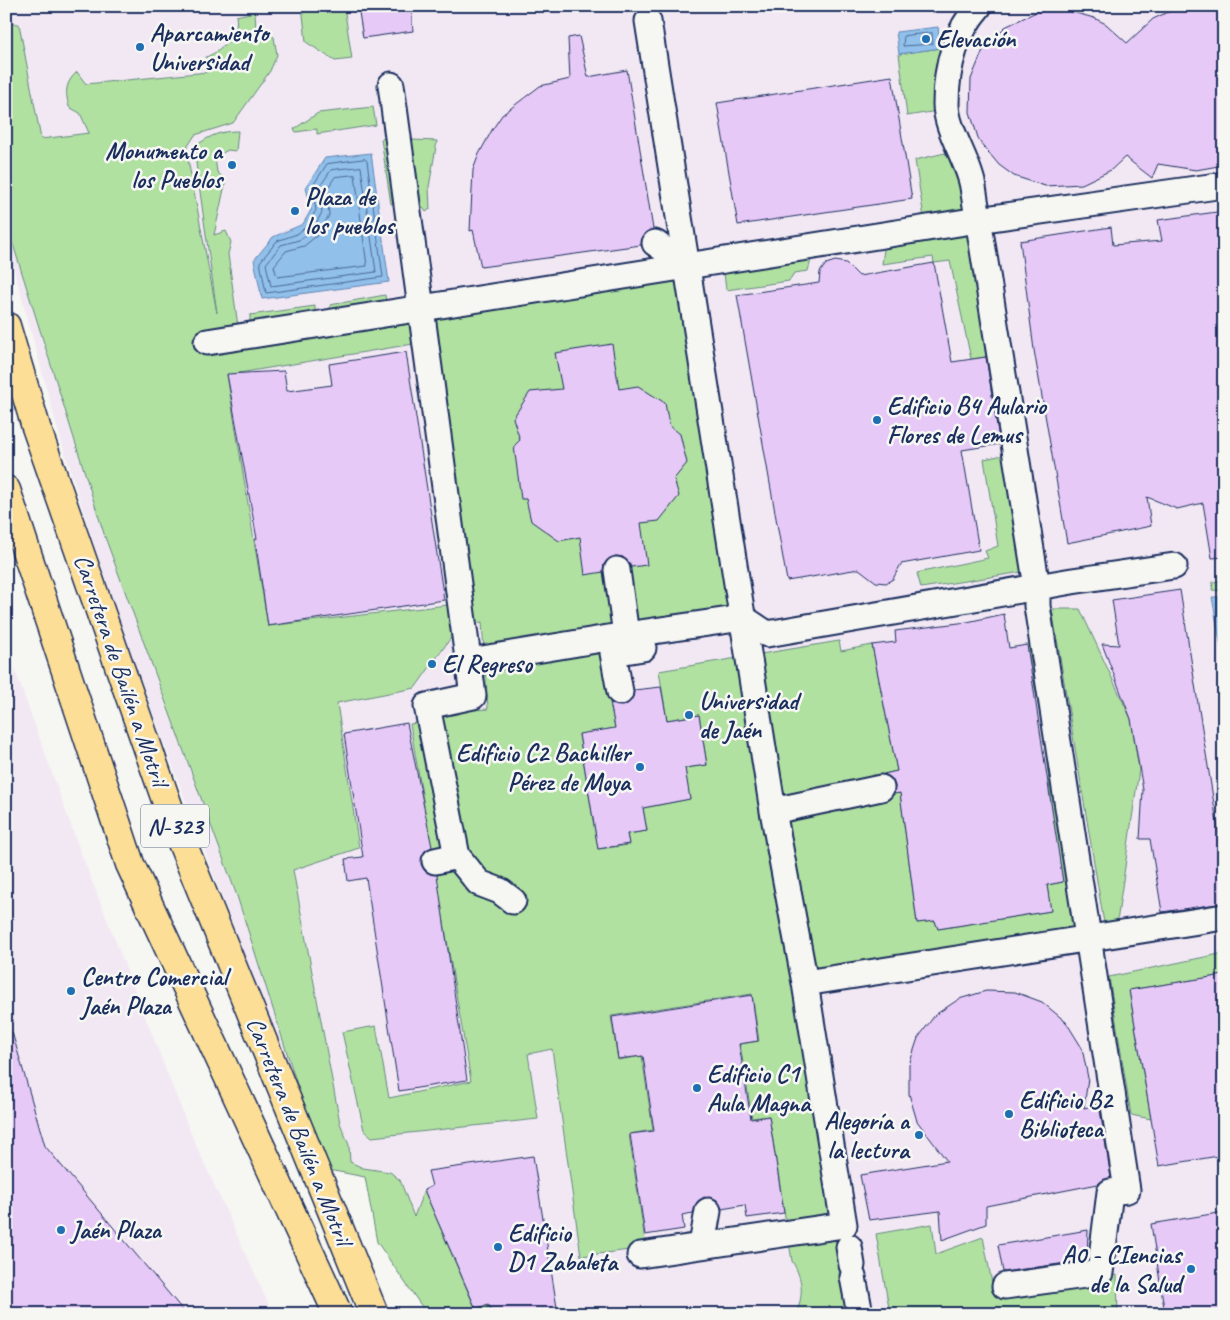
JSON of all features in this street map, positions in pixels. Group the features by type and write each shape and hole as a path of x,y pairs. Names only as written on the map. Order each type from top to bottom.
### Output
{"main road":[{"name":"Carretera de Bailén a Motril","path":"6,326 36,427 174,823 374,1314"},
{"name":"Carretera de Bailén a Motril","path":"6,490 130,864 338,1314"}],"street":[{"path":"979,6 969,17 955,42 947,78 946,106 972,182 1037,587 1037,606 1127,1190 1110,1192 1100,1273 1005,1286"},
{"path":"640,1255 844,1225 805,983 773,811 648,21"},
{"path":"391,85 470,661 473,696 428,706 446,859 479,883 500,891 513,901"},
{"path":"207,342 421,306 978,220 1224,185"},
{"path":"655,243 688,266"},
{"path":"470,661 626,635 744,624 766,634 1037,587 1174,566"},
{"path":"617,570 626,635"},
{"path":"620,692 613,653 744,624"},
{"path":"773,811 881,788"},
{"path":"805,983 1224,917"},
{"path":"702,1245 708,1211"},
{"path":"851,1263 860,1314"}],"shaded area":[{"name":"Universidad de Jaén","path":"6,6 1224,6 1224,1314 427,1314 377,1242 365,1177 324,1169 117,618 59,434 6,240"},
{"name":"Centro Comercial Jaén Plaza","path":"6,645 79,848 191,1134 273,1314 6,1314"}],"green space":[{"path":"302,6 344,6 352,59 335,61 306,42"},
{"path":"255,12 256,32 274,37 277,55 270,71 233,123 195,135 186,149 217,313 195,156 197,145 207,139 216,134 238,131 236,151 228,150 215,157 217,172 226,180 214,235 226,231 231,242 228,254 238,326 220,329 225,353 416,323 419,343 227,375 268,626 473,602 434,318 681,280 731,612 611,632 609,695 615,728 579,735 598,849 629,845 627,834 647,831 643,808 689,799 685,768 707,765 699,715 667,720 659,671 839,641 841,651 872,645 897,771 880,775 883,795 900,793 917,923 935,921 938,929 1050,911 1047,885 1063,882 1053,823 1046,752 1052,751 1048,723 1042,724 1027,645 1038,645 1084,928 803,972 835,1236 848,1314 796,1314 801,1287 792,1261 769,1116 752,1118 740,1044 759,1041 752,994 611,1016 618,1060 642,1056 653,1130 629,1134 646,1248 581,1256 552,1049 528,1054 538,1119 372,1137 364,1130 342,1032 376,1026 389,1098 471,1081 410,724 422,722 450,760 442,712 488,709 482,622 460,625 415,688 337,703 359,848 293,870 340,1123 349,1145 350,1162 363,1168 390,1172 400,1180 414,1217 424,1190 475,1308 489,1304 494,1314 427,1314 377,1242 365,1177 324,1169 237,896 105,537 6,222 6,23 19,24 41,139 89,133 80,113 69,107 68,102 68,84 77,72 86,84 208,72 206,57 229,41 237,23 236,16"},
{"path":"941,48 941,57 933,87 937,111 907,116 899,54"},
{"path":"373,107 376,125 317,134 317,129 296,132 294,129 318,113"},
{"path":"386,138 398,202 391,204 381,139"},
{"path":"412,140 437,141 429,187 430,209 426,212 421,205"},
{"path":"945,153 958,172 963,210 924,218 915,160"},
{"path":"969,229 986,357 971,359 950,261 934,263 933,257 882,264 884,249"},
{"path":"811,260 808,271 794,273 789,281 726,290 724,273"},
{"path":"385,295 386,302 330,311 330,305"},
{"path":"315,306 315,313 250,322 250,315"},
{"path":"1004,455 1022,572 921,588 917,573 988,558 985,551 998,546 984,459"},
{"path":"1224,580 1224,591 1212,590 1213,582"},
{"path":"1052,609 1080,609 1131,719 1139,770 1117,922 1104,923"},
{"path":"1224,953 1224,975 1129,990 1151,1119 1131,1115 1109,977"},
{"path":"932,1224 936,1254 983,1237 994,1293 1117,1275 1118,1314 890,1314 876,1234"}],"water":[{"path":"938,27 941,48 899,54 896,32"},
{"path":"371,153 389,282 262,299 254,260 273,237 303,224 311,210 306,187 325,158"},
{"path":"1212,597 1224,597 1224,664"}],"building":[{"path":"358,6 411,6 413,31 363,38"},
{"path":"1194,8 1224,13 1224,165 1196,170 1158,164 1152,178 1125,157 1111,170 1082,184 1045,186 1014,176 999,165 979,141 970,112 971,79 983,50 1005,27 1036,12 1065,10 1094,18 1106,24 1127,43 1153,19 1168,12"},
{"path":"579,36 588,77 627,70 653,229 644,234 641,245 481,267 473,230 470,231 473,170 479,154 502,115 540,86 570,79 568,38"},
{"path":"892,76 912,199 738,225 717,103"},
{"path":"1224,211 1224,557 1212,558 1203,503 1177,509 1147,497 1151,526 1067,543 1034,350 1020,241 1111,227 1113,245 1162,241 1158,220"},
{"name":"Edificio B4 Aulario Flores de Lemus","path":"835,261 846,263 859,276 934,263 952,362 986,357 1000,444 962,450 979,550 901,564 893,579 886,583 876,582 859,569 787,581 737,295 819,283 820,272 826,264"},
{"path":"612,344 619,389 638,386 665,403 669,425 680,434 687,463 674,479 679,496 659,521 641,523 647,565 631,567 623,557 615,556 604,564 603,572 585,575 580,537 559,541 531,521 526,499 521,499 514,446 520,440 513,418 530,392 562,389 555,353"},
{"path":"406,352 444,600 268,626 255,539 257,539 227,374 284,371 287,391 332,385 329,364"},
{"path":"1180,590 1224,867 1224,903 1162,912 1150,839 1140,839 1143,790 1131,719 1102,644 1119,645 1112,600"},
{"path":"1004,614 1009,648 1027,645 1063,882 1047,885 1051,911 938,929 935,921 917,923 900,793 894,794 895,786 892,779 884,774 897,771 872,645 896,642 895,631 967,622"},
{"name":"Edificio C2 Bachiller Pérez de Moya","path":"661,687 667,720 699,715 707,765 685,768 690,799 643,808 647,831 627,834 629,844 598,849 579,734 615,728 610,702 623,706 633,697 634,690"},
{"path":"407,723 432,847 425,851 421,864 425,871 437,875 467,1080 399,1091 366,878 348,881 345,859 363,857 344,734"},
{"path":"1224,975 1224,1155 1159,1166 1129,990"},
{"name":"Edificio B2 Biblioteca","path":"986,991 1015,992 1042,1002 1066,1022 1082,1048 1088,1078 1084,1108 1099,1104 1111,1177 1098,1184 986,1206 986,1224 942,1240 940,1211 869,1220 860,1175 947,1161 917,1121 909,1094 909,1065 918,1038 935,1015 959,999"},
{"name":"Edificio C1 Aula Magna","path":"752,995 758,1041 739,1044 751,1119 769,1116 784,1213 747,1218 745,1205 722,1209 717,1200 704,1197 697,1202 693,1213 682,1215 684,1229 645,1235 630,1134 654,1131 643,1056 618,1059 612,1017"},
{"name":"Jaén Plaza","path":"12,1032 45,1146 186,1314 6,1314 6,1033"},
{"name":"Edificio D1 Zabaleta","path":"533,1156 558,1314 494,1314 488,1304 476,1309 424,1190 432,1186 428,1171"},
{"name":"A0 - CIencias de la Salud","path":"1224,1212 1224,1314 1165,1314 1151,1224"},
{"path":"1088,1230 1087,1260 1003,1272 998,1245"}],"place":[{"name":"Elevación","path":"926,39"},
{"name":"Aparcamiento Universidad","path":"140,47"},
{"name":"Monumento a los Pueblos","path":"232,165"},
{"name":"Plaza de los pueblos","path":"295,211"},
{"name":"Edificio B4 Aulario Flores de Lemus","path":"877,420"},
{"name":"El Regreso","path":"432,664"},
{"name":"Universidad de Jaén","path":"689,715"},
{"name":"Edificio C2 Bachiller Pérez de Moya","path":"640,767"},
{"name":"Centro Comercial Jaén Plaza","path":"71,991"},
{"name":"Edificio C1 Aula Magna","path":"697,1088"},
{"name":"Edificio B2 Biblioteca","path":"1009,1114"},
{"name":"Alegoría a la lectura","path":"919,1135"},
{"name":"Jaén Plaza","path":"61,1230"},
{"name":"Edificio D1 Zabaleta","path":"498,1247"},
{"name":"A0 - CIencias de la Salud","path":"1191,1269"}]}
